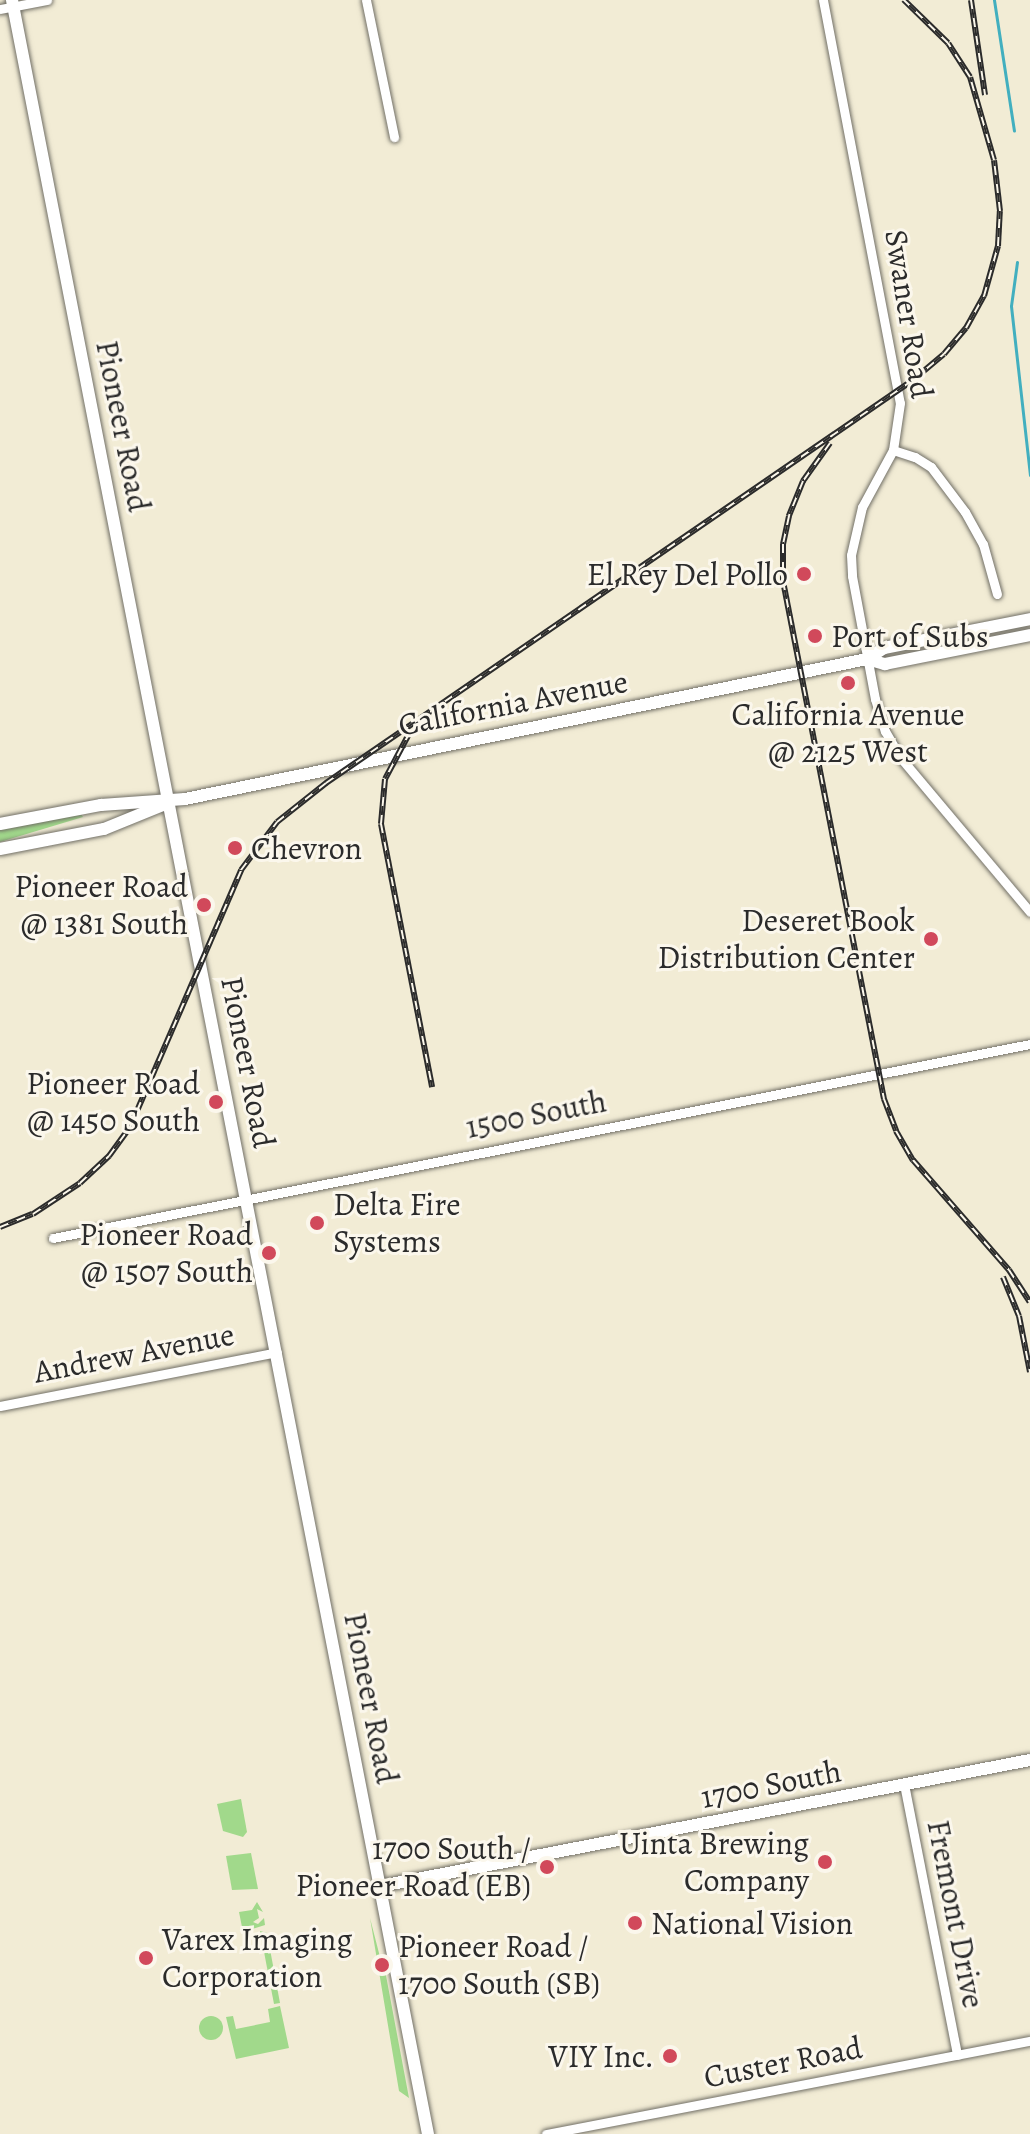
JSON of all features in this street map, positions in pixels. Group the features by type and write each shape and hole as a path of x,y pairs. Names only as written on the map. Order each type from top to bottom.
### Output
{"main road":[{"name":"Pioneer Road","path":"13,3 171,801 428,2134"},
{"name":"California Avenue","path":"0,824 101,805 171,801 867,659 884,648 1030,619"},
{"name":"California Avenue","path":"867,659 885,664 1030,635"},
{"name":"California Avenue","path":"0,849 104,829 171,801"},
{"name":"1700 South","path":"381,1886 1030,1760"}],"street":[{"path":"0,9 13,3 47,0"},
{"path":"366,0 394,137"},
{"name":"Swaner Road","path":"823,0 899,390 899,424 893,450 862,507 851,555 879,716 900,757 1030,912"},
{"path":"893,450 924,461 959,505 983,544 997,594"},
{"name":"1500 South","path":"53,1238 247,1196 1030,1044"},
{"name":"Andrew Avenue","path":"0,1406 277,1352"},
{"name":"Fremont Drive","path":"904,1784 957,2055"},
{"name":"Custer Road","path":"546,2134 1030,2041"}],"green space":[{"path":"81,814 83,817 0,842 0,829"},
{"path":"241,1799 247,1832 243,1837 223,1831 217,1804"},
{"path":"251,1853 258,1889 232,1890 226,1856"},
{"path":"257,1902 263,1912 257,1909 259,1918 253,1922 258,1924 264,1918 265,1925 243,1932 239,1912 252,1910"},
{"path":"370,1918 381,1961 379,1965 384,1965 409,2098 399,2091"},
{"path":"260,1931 267,1933 280,2003 274,2004"},
{"path":"280,2006 289,2048 236,2059 226,2017 233,2016 236,2029 270,2022 268,2009"},
{"path":"211,2016 222,2023 223,2028 216,2039 211,2040 200,2033 199,2028 206,2017"}],"waterway":[{"path":"994,0 1014,130"},
{"path":"1017,262 1011,306 1030,475"}],"railway":[{"path":"0,1227 33,1214 80,1183 109,1156 130,1127 241,870 277,822 326,783 913,380 944,354 966,328 984,296 998,246 1000,211 994,160 970,77 948,43 904,0"},
{"path":"971,0 985,95"},
{"path":"830,443 803,481 789,516 783,544 783,581 884,1099 896,1131 913,1160 1009,1270 1030,1302"},
{"path":"410,732 385,779 381,824 432,1087"},
{"path":"1003,1277 1019,1316 1030,1372"}],"place":[{"name":"El Rey Del Pollo","path":"804,574"},
{"name":"Port of Subs","path":"815,636"},
{"name":"California Avenue @ 2125 West","path":"848,683"},
{"name":"Chevron","path":"235,848"},
{"name":"Pioneer Road @ 1381 South","path":"204,905"},
{"name":"Deseret Book Distribution Center","path":"931,939"},
{"name":"Pioneer Road @ 1450 South","path":"216,1102"},
{"name":"Delta Fire Systems","path":"317,1223"},
{"name":"Pioneer Road @ 1507 South","path":"269,1253"},
{"name":"Uinta Brewing Company","path":"825,1862"},
{"name":"1700 South / Pioneer Road (EB)","path":"547,1867"},
{"name":"National Vision","path":"635,1923"},
{"name":"Varex Imaging Corporation","path":"146,1958"},
{"name":"Pioneer Road / 1700 South (SB)","path":"382,1965"},
{"name":"VIY Inc.","path":"670,2056"}]}
